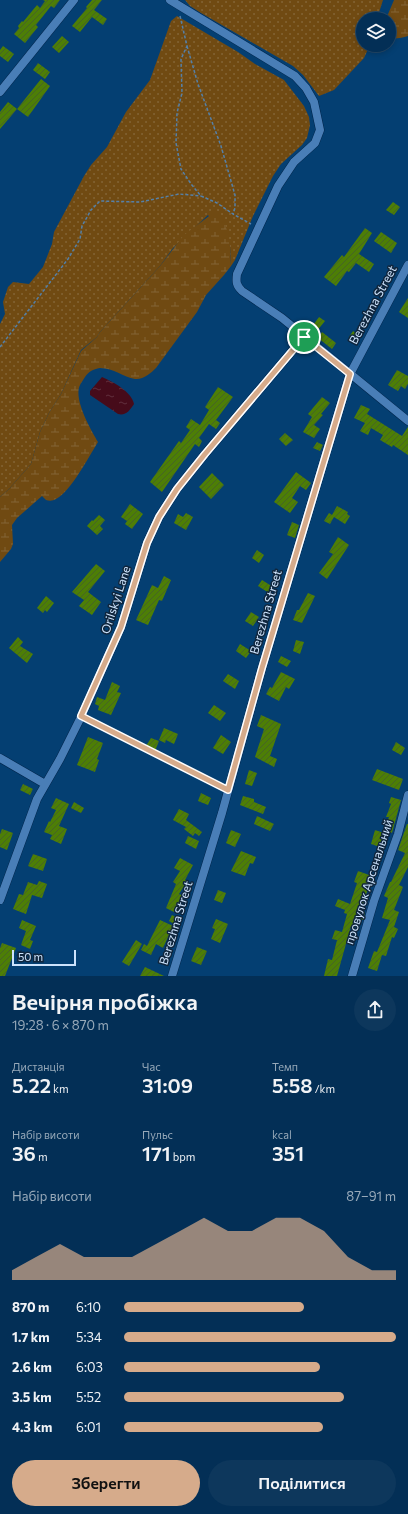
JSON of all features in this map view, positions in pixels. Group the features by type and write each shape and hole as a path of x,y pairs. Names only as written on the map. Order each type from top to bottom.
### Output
{"street":[{"path":"0,92 74,0"},
{"path":"170,0 295,76 306,88 314,102 320,130 315,143 294,162 278,186 237,274 236,282 238,287 282,318 408,421"},
{"name":"Berezhna Street","path":"172,976 350,374 408,265"},
{"name":"Orilskyi Lane","path":"0,900 37,799 60,759 81,716 121,627 147,543 159,517 177,489 205,454 304,337"},
{"path":"0,758 45,784"},
{"name":"провулок Арсенальний","path":"352,976 374,901 398,834 408,795"}],"path":[{"path":"178,6 187,46 198,84 221,146 235,195 236,208 233,214"},
{"path":"187,46 181,59 182,93 177,113 176,143 181,169 190,184 201,196"},
{"path":"0,347 68,260 80,239 82,226 91,210 100,201 140,202 179,194 201,196 217,203 258,228"},
{"path":"81,716 228,790"}],"green space":[{"path":"185,0 383,0 379,12 356,12 356,52 367,52 364,58 334,90 319,96 303,75 293,66 190,6"},
{"path":"394,0 408,0 408,36 396,38 396,12 389,12"},
{"path":"177,16 284,80 304,106 309,117 310,125 307,138 302,145 281,164 273,176 253,216 235,260 231,266 230,246 208,215 173,248 160,266 97,337 81,350 61,394 49,413 40,432 31,464 0,497 0,324 5,314 3,302 8,287 13,282 29,284 43,267 52,244 54,232 84,176 91,165 107,147 126,112 150,80 171,21"},
{"path":"213,213 218,213 226,226 230,246 231,266 206,295 197,312 156,368 149,374 135,379 110,369 100,368 91,371 86,375 78,391 79,398 84,414 98,442 79,474 62,495 51,501 46,500 42,496 17,518 12,525 13,544 11,549 0,562 0,497 31,464 40,432 49,413 61,394 81,351 97,337 160,266 184,235"}],"water":[{"path":"102,377 121,388 132,399 134,404 128,412 118,414 90,395 90,391"}],"building":[{"path":"43,0 60,0 54,8 51,6 36,25 38,27 25,43 14,34 19,28 18,26 37,5 40,8 45,1"},
{"path":"92,0 102,0 94,10 107,19 103,25 92,17 80,32 72,26"},
{"path":"62,36 69,42 59,53 52,47"},
{"path":"3,46 14,54 8,62 0,56 0,50"},
{"path":"38,63 50,72 45,79 33,70"},
{"path":"41,79 50,86 28,117 17,109"},
{"path":"8,102 17,109 0,129 0,112"},
{"path":"393,202 400,207 394,215 386,210"},
{"path":"365,228 372,233 359,254 374,264 369,272 356,263 349,272 347,271 336,286 324,277 342,255 344,257"},
{"path":"381,232 397,243 391,253 374,241"},
{"path":"408,298 408,318 399,312"},
{"path":"319,317 325,321 316,332 311,328"},
{"path":"353,331 360,336 357,342 349,337"},
{"path":"322,332 336,343 332,349 318,338"},
{"path":"397,370 408,376 408,384 405,389 401,386 398,391 388,385"},
{"path":"218,387 233,397 216,420 220,423 216,429 209,424 199,438 202,441 199,447 195,444 162,492 150,482 179,441 181,443 190,430 186,427 191,419 200,425 209,410 205,407"},
{"path":"322,397 330,403 321,414 323,415 314,425 320,429 314,438 303,432 312,417 308,414"},
{"path":"361,405 370,409 367,414 402,436 408,427 408,455 393,445 392,447 380,440 383,435 371,428 368,435 360,431 365,423 354,418"},
{"path":"285,433 293,440 286,446 279,439"},
{"path":"317,442 323,445 320,451 313,448"},
{"path":"296,472 311,483 306,490 300,486 292,498 298,502 290,513 274,502"},
{"path":"212,473 224,485 211,499 199,487"},
{"path":"130,504 143,514 132,529 125,524 127,521 121,517"},
{"path":"337,506 348,512 347,514 350,516 345,524 334,517 330,524 324,521 329,513 332,515"},
{"path":"186,513 193,517 186,530 174,523 178,514 183,517"},
{"path":"99,515 105,520 100,526 103,529 97,535 87,526"},
{"path":"292,522 299,525 295,538 287,535"},
{"path":"338,537 349,545 327,579 319,573 333,554 329,552"},
{"path":"257,550 264,555 259,563 252,558"},
{"path":"96,564 105,571 88,592 101,602 92,615 79,606 84,600 72,592"},
{"path":"164,576 171,580 162,601 159,600 148,625 136,620 152,585 158,588"},
{"path":"262,580 273,587 269,593 258,586"},
{"path":"308,593 315,596 302,623 293,620 297,610 299,610"},
{"path":"46,596 54,603 47,612 45,610 43,613 37,608"},
{"path":"251,612 259,617 253,626 245,621"},
{"path":"18,637 23,642 20,646 33,654 27,663 9,648"},
{"path":"296,640 304,642 300,654 293,651"},
{"path":"240,644 251,651 246,658 236,651"},
{"path":"281,656 291,661 287,667 278,662"},
{"path":"281,672 295,679 289,689 286,687 279,701 266,694 270,687 272,688"},
{"path":"228,674 239,681 235,689 223,681"},
{"path":"112,682 120,686 117,692 121,693 111,715 98,710 99,706 95,704 97,697 105,700"},
{"path":"214,705 226,713 220,721 208,713"},
{"path":"261,715 281,724 270,756 277,759 274,767 255,757 264,729 257,726"},
{"path":"164,728 178,734 174,744 166,740 165,743 159,740"},
{"path":"221,735 231,742 223,754 213,748"},
{"path":"88,737 103,743 97,759 99,760 95,772 77,765"},
{"path":"151,738 159,741 155,751 146,746"},
{"path":"396,742 405,748 401,755 392,750"},
{"path":"377,769 403,779 399,790 372,780"},
{"path":"249,770 257,773 252,786 245,784"},
{"path":"23,784 33,789 30,795 20,790"},
{"path":"201,793 211,798 208,805 198,801"},
{"path":"243,796 254,799 254,802 266,807 263,814 240,805"},
{"path":"391,797 401,800 392,833 384,831 389,817 386,817 391,804 389,803"},
{"path":"56,798 69,804 59,826 67,829 61,844 50,839 52,835 44,832 56,810 51,808"},
{"path":"74,802 84,808 81,813 71,808"},
{"path":"179,809 189,814 186,820 202,832 199,836 195,833 193,836 184,829 186,827 173,820"},
{"path":"257,816 274,824 270,831 254,824"},
{"path":"407,824 408,867 399,885 403,887 394,910 399,912 394,927 398,929 394,938 392,937 386,956 382,955 377,971 368,968 374,951 377,952 390,920 382,918 388,898 384,896 405,853 398,850"},
{"path":"2,829 13,833 7,850 0,847 0,834"},
{"path":"231,830 241,834 235,847 226,843"},
{"path":"375,830 384,833 380,847 371,844"},
{"path":"188,836 199,841 196,849 185,843"},
{"path":"241,851 256,857 253,864 250,863 245,876 231,871"},
{"path":"33,854 47,859 43,871 28,866"},
{"path":"180,858 193,865 185,880 187,881 179,894 184,896 174,912 166,908 176,884 173,882 180,871 174,868"},
{"path":"358,871 372,876 361,911 365,912 363,920 356,917 353,927 351,926 337,976 324,976 328,959 332,960 337,940 332,939 335,930 342,932 347,914 344,913 345,910 335,906 338,899 350,904 357,883 354,882"},
{"path":"39,881 47,884 42,898 32,895 26,914 13,909 19,894 23,895 28,882 37,885"},
{"path":"218,890 226,893 222,903 214,900"},
{"path":"172,915 179,919 176,925 169,921"},
{"path":"216,919 228,924 220,943 211,939 215,929 212,928"},
{"path":"22,920 36,926 30,940 33,941 30,949 21,945 26,931 19,928"},
{"path":"160,920 173,926 163,948 156,944 151,955 141,950 144,944 147,946"},
{"path":"136,940 142,944 129,966 122,962"},
{"path":"2,943 16,948 5,976 0,976 0,948"},
{"path":"197,947 207,951 201,965 191,961"},
{"path":"145,967 164,976 140,976"}],"route":[{"path":"304,337 350,374 262,668 228,790 81,716 121,627 147,543 159,517 177,489 205,454 304,337"}]}
